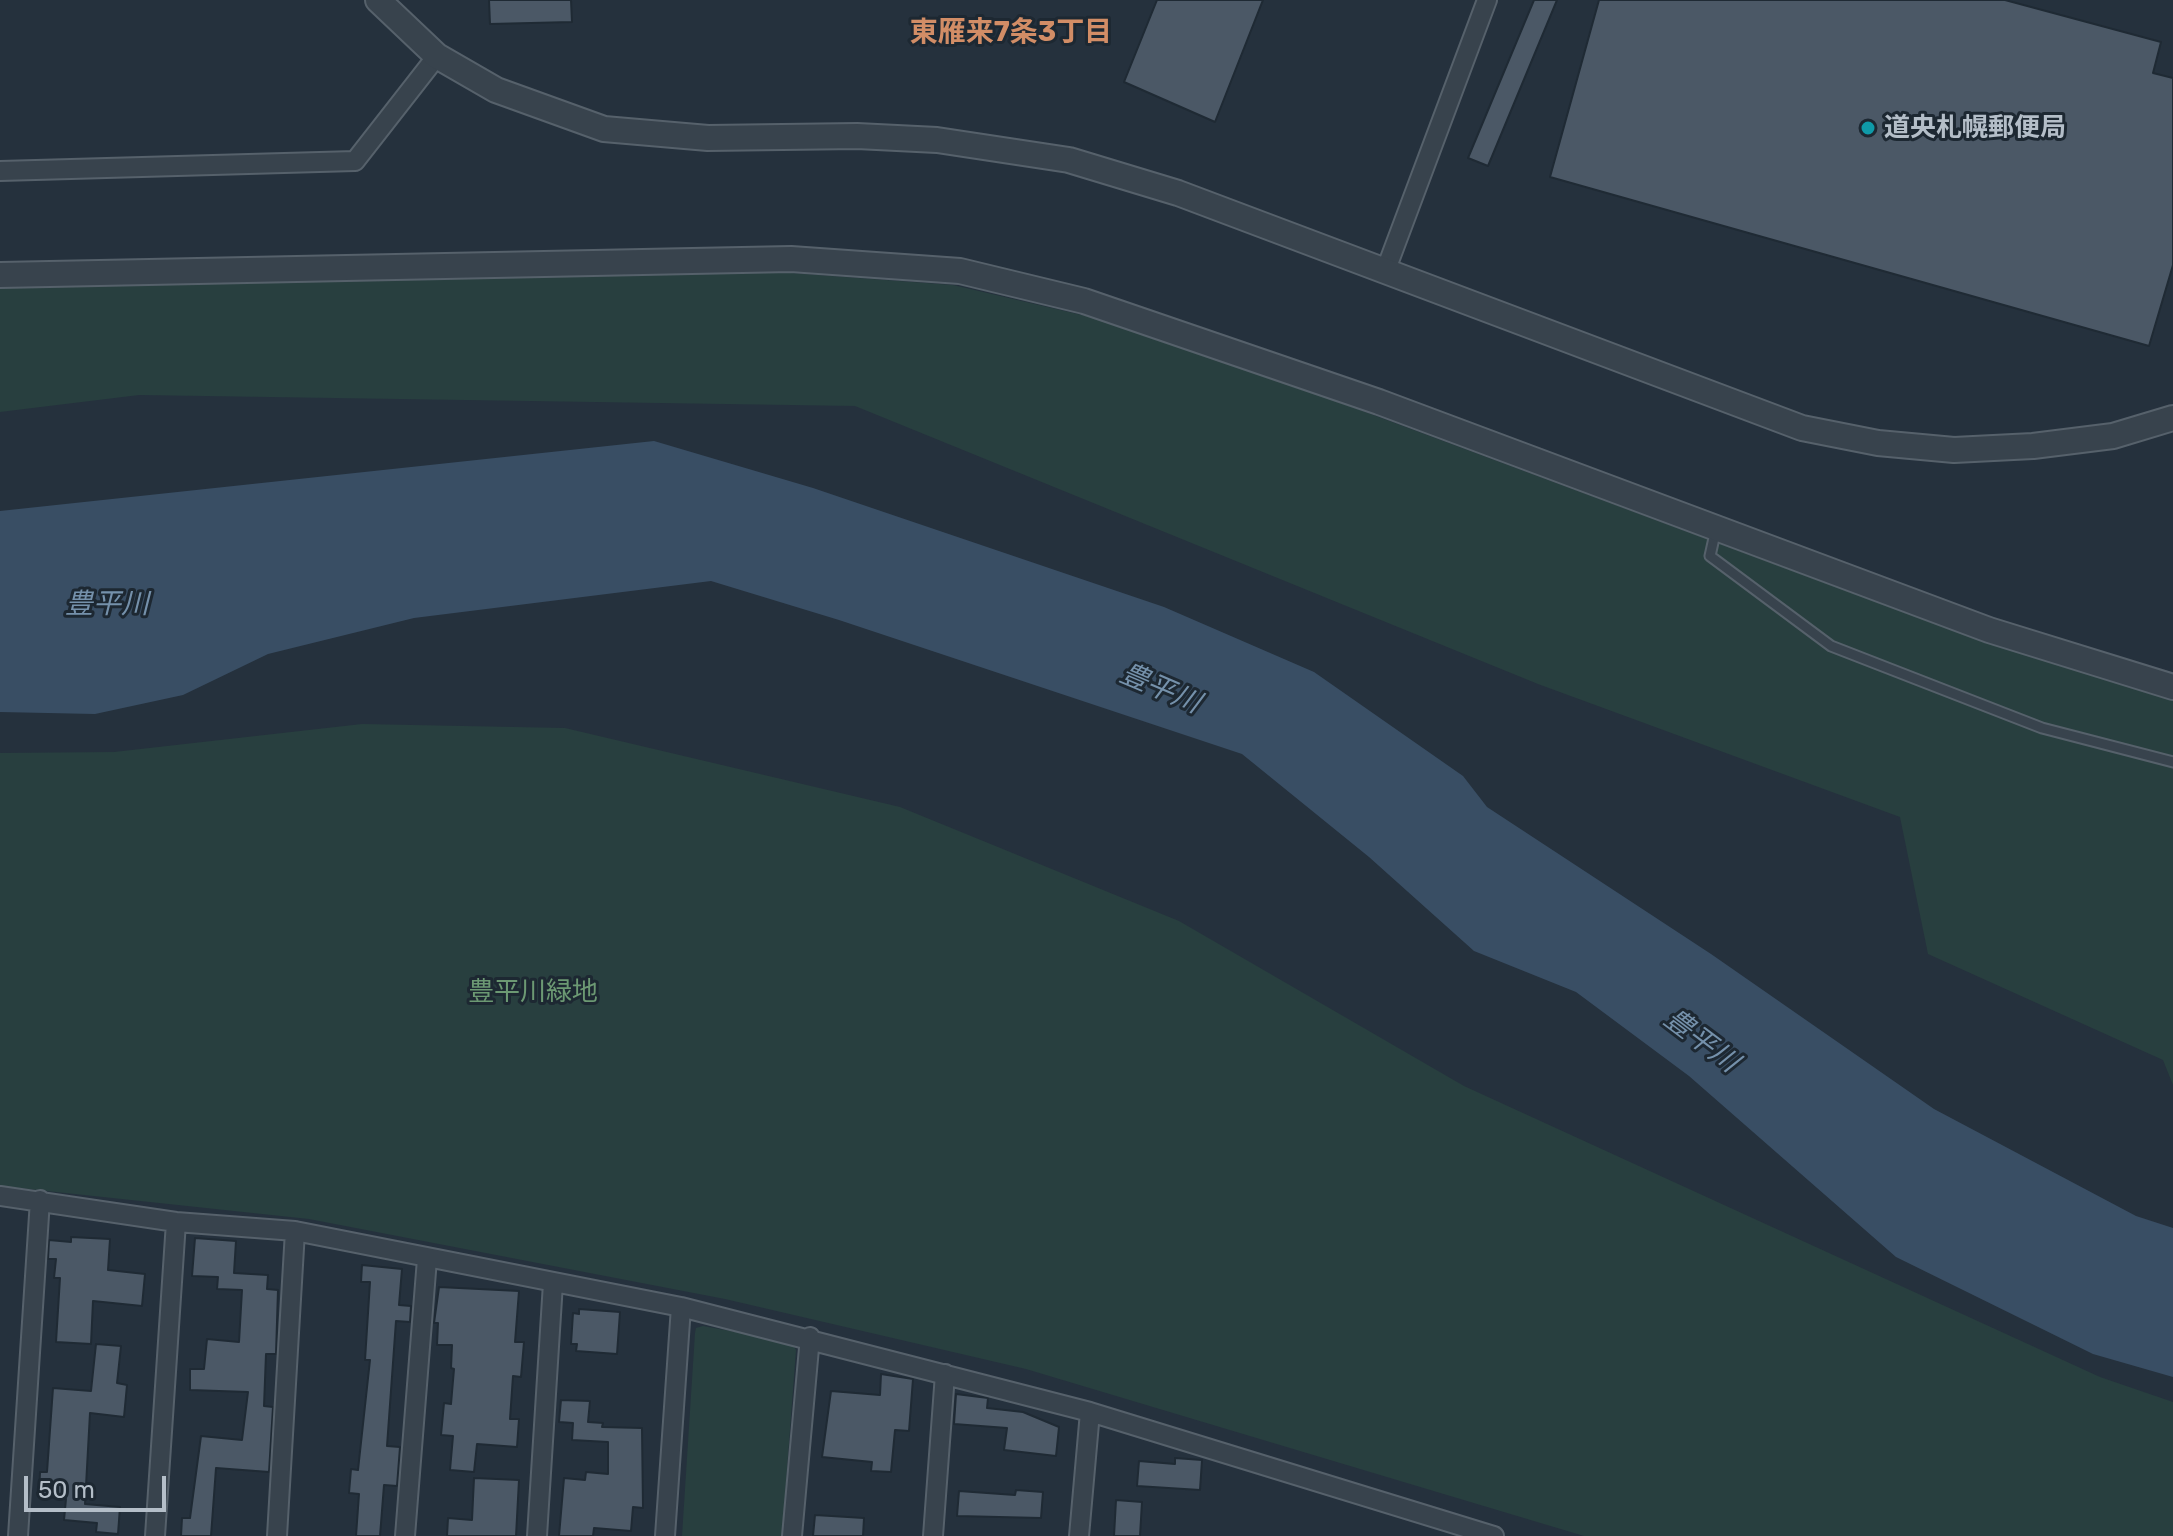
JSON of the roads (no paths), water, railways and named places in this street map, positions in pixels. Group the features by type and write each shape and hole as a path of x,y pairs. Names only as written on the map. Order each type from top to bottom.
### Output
{"street":[{"path":"378,0 437,56 507,95 604,129 708,138 857,136 937,140 1047,155 1178,193 1802,428 1878,443 1954,450 2033,446 2113,436 2173,418"},
{"path":"1385,272 1487,0"},
{"path":"0,171 355,161 437,56"},
{"path":"0,275 791,259 960,271 1084,301 1379,402 1716,525 1989,630 2173,687"},
{"path":"0,1196 176,1222 295,1231 681,1307 810,1337 1090,1412 1490,1535"},
{"path":"18,1536 40,1200"},
{"path":"155,1536 176,1222"},
{"path":"277,1536 295,1231"},
{"path":"405,1536 427,1259"},
{"path":"537,1536 553,1283"},
{"path":"665,1536 681,1307"},
{"path":"792,1536 810,1337"},
{"path":"933,1536 945,1374"},
{"path":"1079,1536 1090,1412"}],"lane":[{"path":"1716,525 1710,556 1831,646 2042,728 2173,762"}],"water":[{"name":"豊平川","path":"654,441 813,488 1164,607 1314,672 1463,776 1487,807 1711,954 1934,1109 2136,1216 2173,1228 2173,1377 2093,1354 1896,1257 1689,1076 1576,992 1474,951 1369,857 1242,754 839,620 711,581 414,618 268,654 183,695 95,714 0,712 0,511"}],"place":[{"name":"道央札幌郵便局","path":"1868,128"}],"district":[{"name":"東雁来7条3丁目","path":"1011,33"}],"park label":[{"name":"豊平川緑地","path":"533,992"}]}
